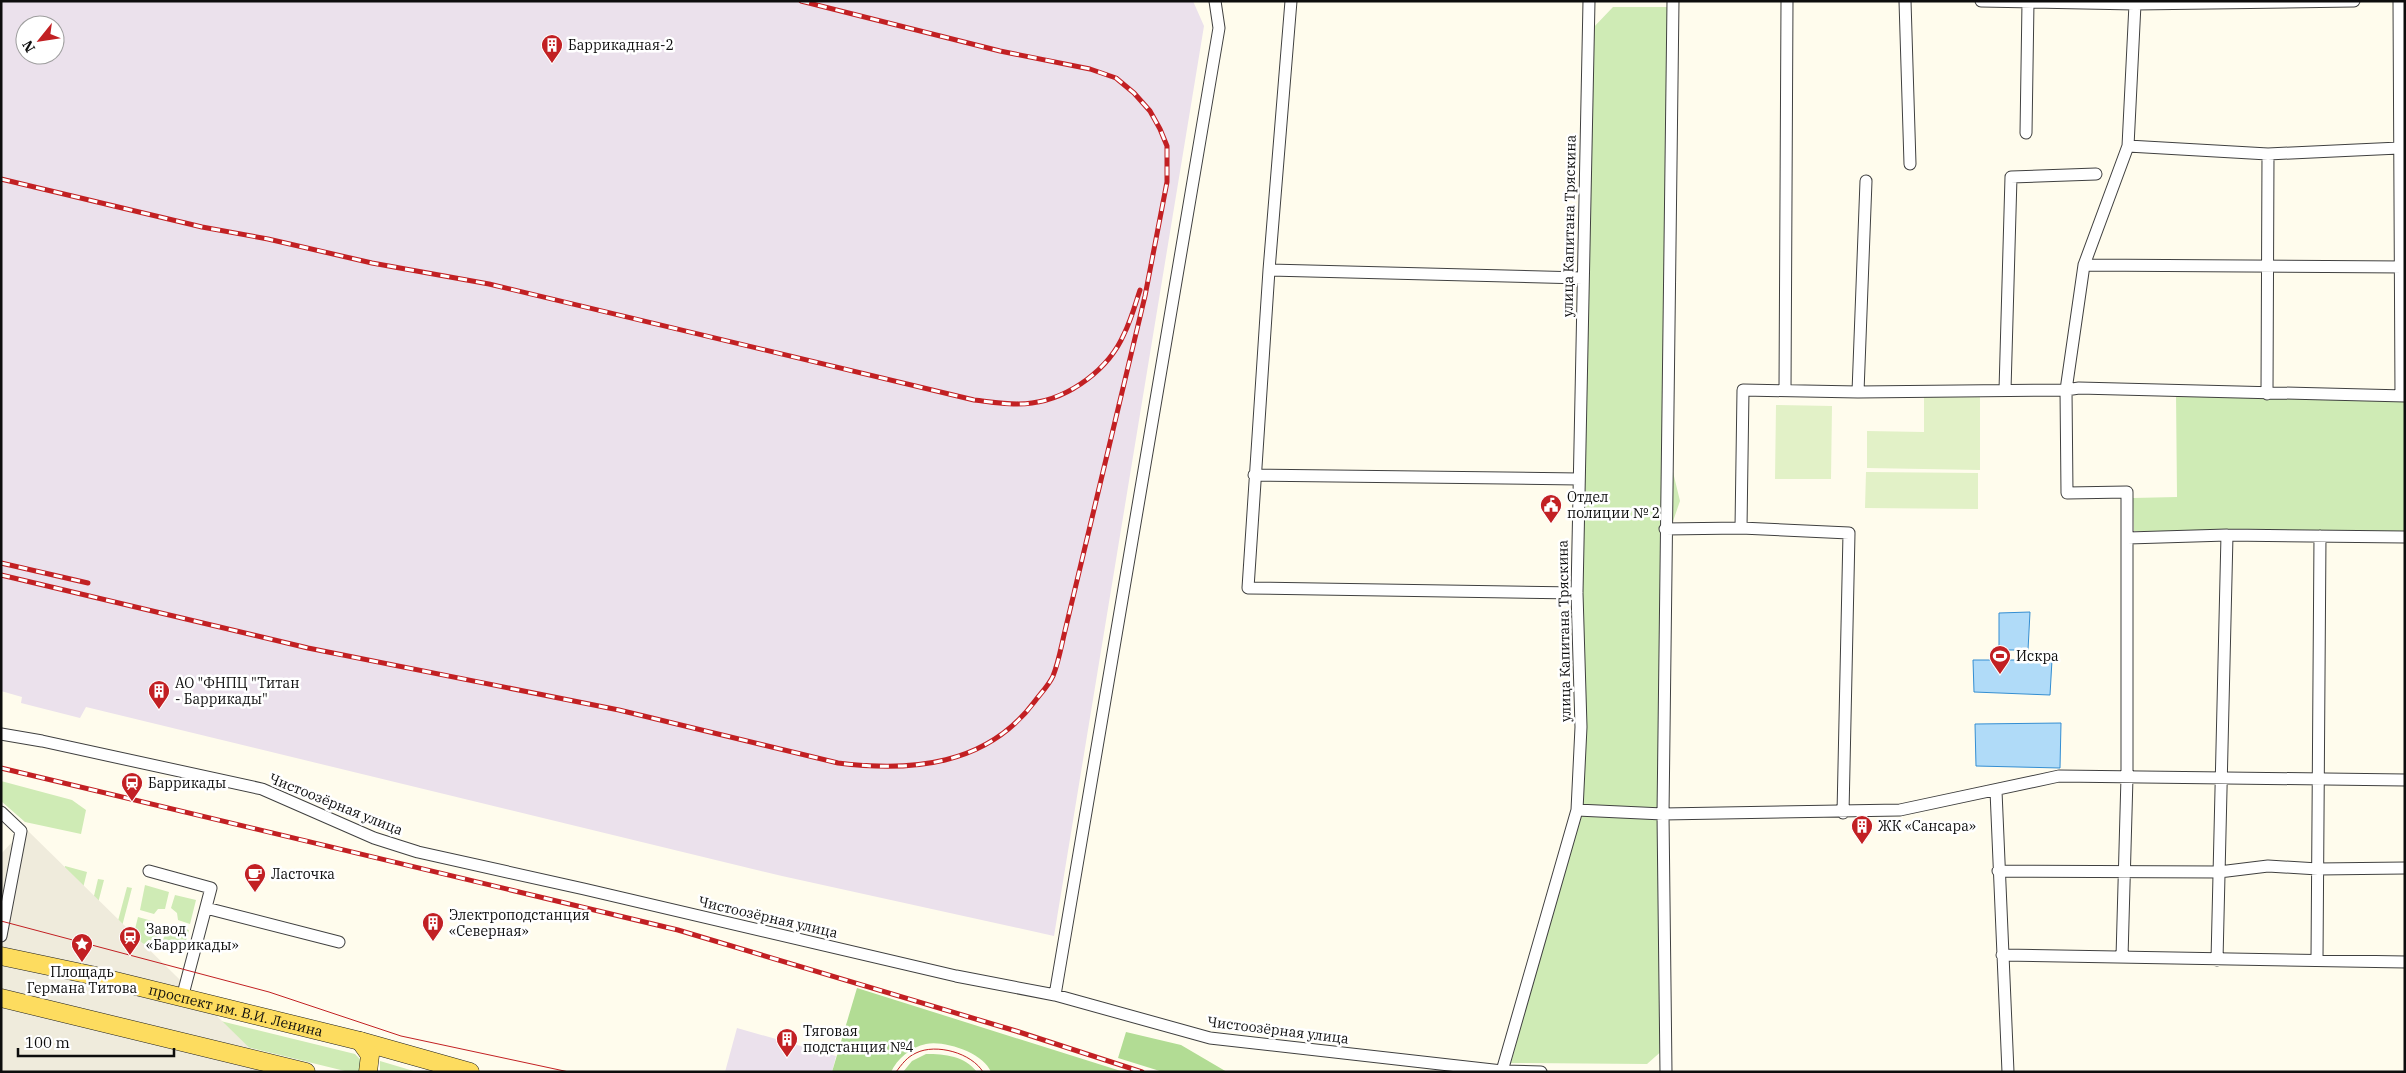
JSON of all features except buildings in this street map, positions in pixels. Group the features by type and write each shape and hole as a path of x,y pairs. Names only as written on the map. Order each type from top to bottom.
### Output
{"main road":[{"name":"проспект им. В.И. Ленина","path":"1,956 360,1041 470,1072"},
{"path":"1,998 306,1072"},
{"path":"360,1041 370,1055 368,1072"}],"street":[{"path":"1054,995 1219,28 1215,1"},
{"path":"1291,1 1269,270 1248,588 1577,593"},
{"name":"улица Капитана Тряскина","path":"1502,1071 1577,810 1581,727 1577,593 1589,1"},
{"path":"1666,1072 1663,814 1665,529 1672,203 1673,1"},
{"path":"1785,390 1787,1"},
{"path":"1904,1 1910,164"},
{"path":"1981,1 2136,4 2354,1"},
{"path":"1741,528 1743,390 1858,392 2066,390 2079,388 2403,396 2399,1"},
{"path":"2026,133 2028,2"},
{"path":"2122,957 2127,777 2127,492 2067,494 2066,390 2084,265 2128,146 2136,4"},
{"path":"2128,146 2268,154 2399,148"},
{"path":"2267,394 2268,154"},
{"path":"2006,390 2011,177 2096,174"},
{"path":"1858,392 1866,181"},
{"path":"2084,265 2402,267"},
{"path":"1269,270 1582,278"},
{"path":"1254,475 1579,479"},
{"path":"1665,529 1741,528 1849,533 1843,813"},
{"path":"2128,538 2227,535 2405,537"},
{"path":"2217,960 2227,535"},
{"path":"2317,959 2320,536"},
{"name":"Чистоозёрная улица","path":"1,734 42,741 262,789 374,838 418,852 956,976 1054,995 1210,1038 1502,1071 1541,1072"},
{"path":"1577,810 1663,814 1843,813 1900,810 2059,776 2405,780"},
{"path":"1996,791 2008,1072"},
{"path":"1,812 21,831 1,936"},
{"path":"1,822 14,825"},
{"path":"1998,871 2219,872 2268,866 2318,869 2405,868"},
{"path":"149,871 211,888 182,998"},
{"path":"206,908 339,942"},
{"path":"2002,956 2217,960 2317,959 2405,962"}],"shaded area":[{"path":"1,1 1193,1 1204,26 1054,936 782,876 86,707 80,718 21,703 22,697 1,691"},
{"name":"Площадь Германа Титова","path":"25,828 273,1071 1,1072 1,854"},
{"path":"737,1028 836,1056 832,1072 725,1072"}],"green space":[{"path":"1613,7 1669,7 1665,439 1680,501 1671,527 1664,1049 1647,1064 1511,1063 1580,810 1579,592 1592,29"},
{"path":"2176,393 2405,398 2405,535 2134,531 2133,498 2177,497"},
{"path":"1924,396 1980,397 1980,470 1867,468 1867,431 1924,432"},
{"path":"1776,405 1832,406 1831,479 1775,479"},
{"path":"1866,472 1978,473 1978,509 1865,508"},
{"path":"1,781 72,800 86,810 81,834 25,822 1,801"},
{"path":"65,866 87,872 81,896 62,884"},
{"path":"98,879 104,880 92,926 87,925"},
{"path":"145,885 169,892 165,909 158,909 154,914 140,910"},
{"path":"127,887 132,888 120,934 115,932"},
{"path":"175,895 196,900 190,924 178,920 177,913 171,908"},
{"path":"138,917 152,921 155,928 160,930 157,947 132,941"},
{"path":"176,926 189,930 183,953 161,947 166,931"},
{"path":"1,967 355,1054 360,1059 362,1068 359,1072 349,1072 1,987"},
{"path":"857,988 1124,1072 991,1072 980,1059 963,1049 934,1043 920,1046 910,1051 901,1058 891,1072 832,1072"},
{"path":"1126,1032 1181,1045 1227,1072 1163,1072 1118,1058"},
{"path":"926,1054 947,1055 961,1059 977,1072 903,1072 912,1061"},
{"path":"380,1061 417,1072 380,1072"}],"water":[{"name":"Искра","path":"2030,612 2028,650 1999,650 1999,613"},
{"name":"Искра","path":"1973,660 2052,660 2050,695 1974,692"},
{"path":"2061,723 2060,768 1976,766 1975,724"}],"tram line":[{"path":"1,921 269,992 401,1036 569,1072"},
{"path":"896,1072 913,1055 924,1050 933,1049 962,1055 978,1065 983,1072"}],"railway":[{"path":"1,575 308,648 619,710 838,763 865,766 920,764 946,760 971,752 994,739 1016,723 1035,701 1049,683 1056,666 1145,296 1167,182 1167,146 1150,111 1134,93 1116,78 1090,69 1000,51 801,1"},
{"path":"1,179 202,227 268,239 372,263 489,284 974,400 1003,403 1025,404 1046,400 1060,395 1087,380 1109,359 1117,347 1129,323 1140,290"},
{"path":"1,563 88,583"},
{"path":"1,768 678,930 1016,1031 1142,1072"}],"place":[{"name":"Баррикадная-2","path":"552,64"},
{"name":"Отдел полиции № 2","path":"1551,524"},
{"name":"Искра","path":"2000,675"},
{"name":"АО \"ФНПЦ \"Титан - Баррикады\"","path":"159,710"},
{"name":"Баррикады","path":"132,802"},
{"name":"ЖК «Сансара»","path":"1862,845"},
{"name":"Ласточка","path":"255,893"},
{"name":"Электроподстанция «Северная»","path":"433,942"},
{"name":"Завод «Баррикады»","path":"130,956"},
{"name":"Площадь Германа Титова","path":"82,963"},
{"name":"Тяговая подстанция №4","path":"787,1058"}]}
